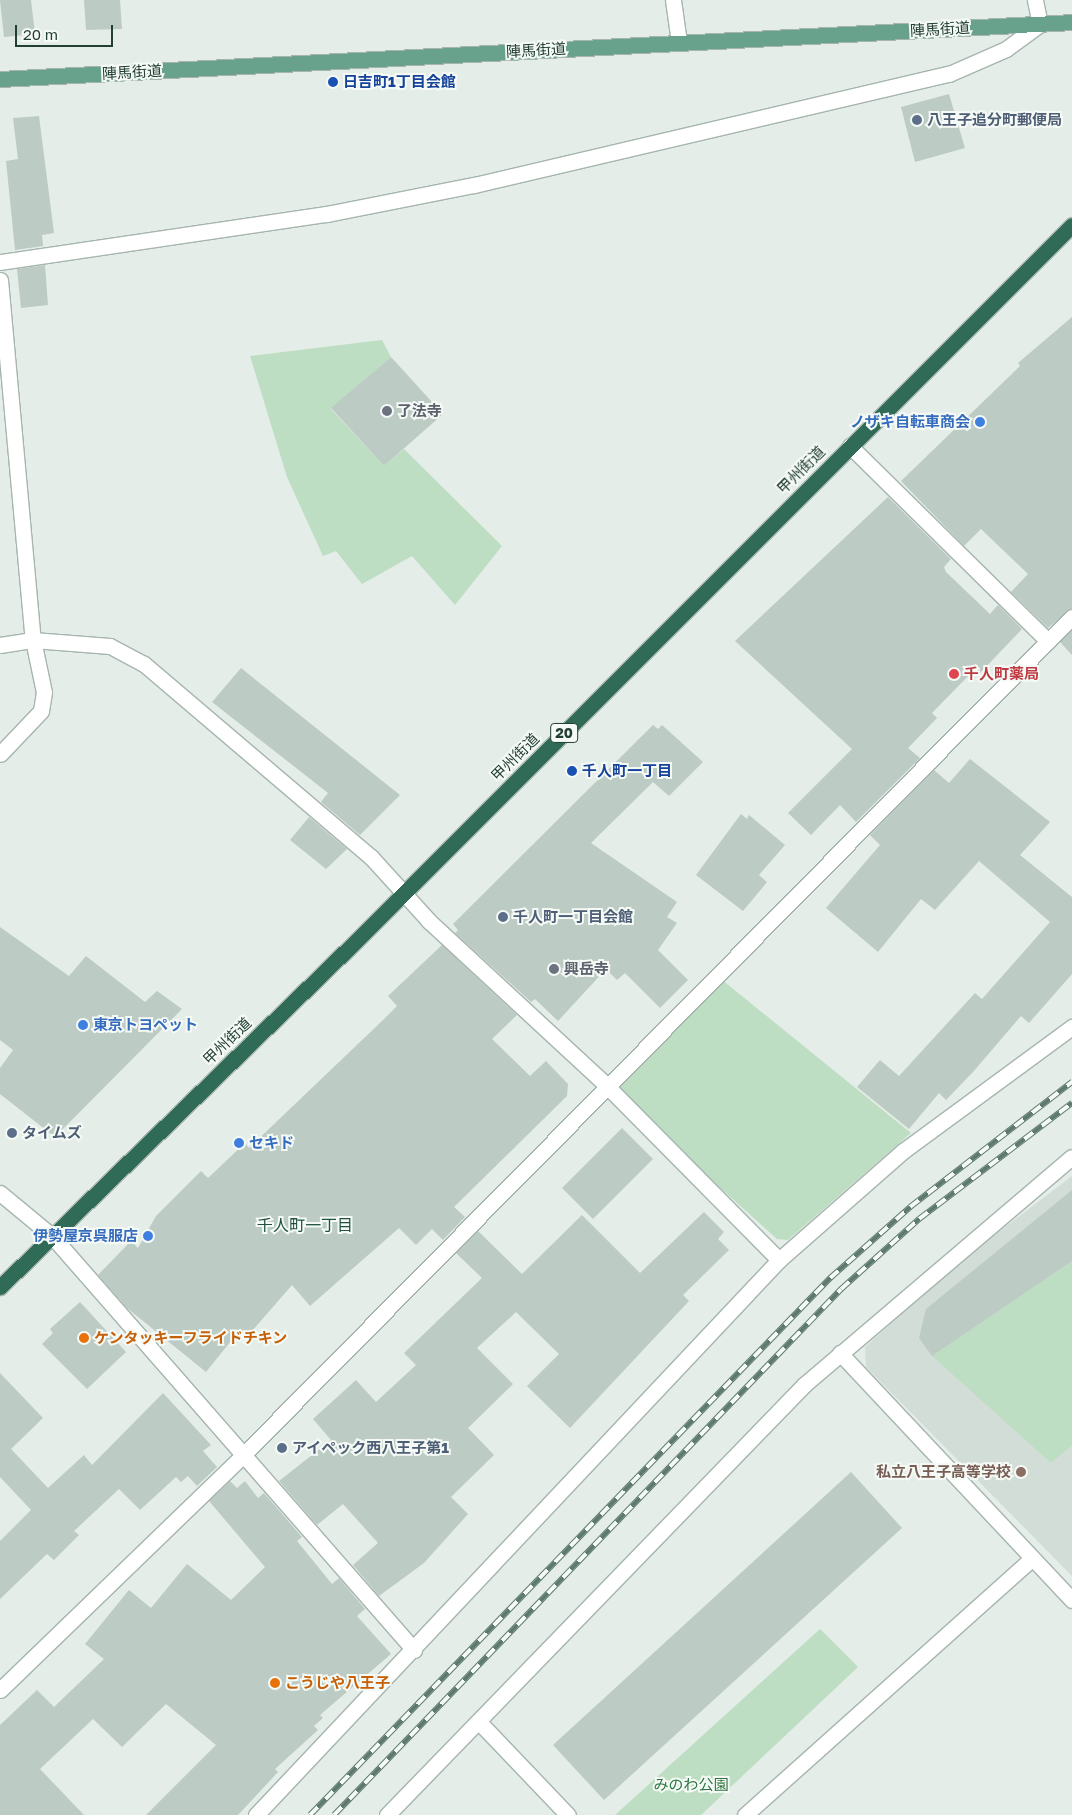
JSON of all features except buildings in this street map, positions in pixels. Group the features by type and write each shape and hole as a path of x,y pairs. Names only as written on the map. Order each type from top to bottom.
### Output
{"highway":[{"name":"甲州街道","path":"0,1288 403,892 1072,225"}],"main road":[{"name":"陣馬街道","path":"0,79 1072,22"}],"street":[{"path":"674,0 679,42"},
{"path":"0,262 327,214 474,185 949,74 1006,49 1040,24 1035,0"},
{"path":"0,280 33,640 44,692 41,711 0,754"},
{"path":"850,446 1048,641"},
{"path":"0,1690 243,1455 1072,617"},
{"path":"0,645 33,640 110,646 144,664 371,857 403,892 606,1086 779,1260"},
{"path":"256,1815 414,1650 779,1260 903,1151 1072,1027"},
{"path":"388,1815 480,1723 798,1391 840,1353 1072,1157"},
{"path":"0,1193 52,1236 414,1650"},
{"path":"840,1353 1072,1600"},
{"path":"745,1815 1032,1558"},
{"path":"480,1723 568,1815"}],"shaded area":[{"name":"私立八王子高等学校","path":"1072,1176 1072,1576 866,1367 865,1347 958,1263"}],"green space":[{"path":"382,340 391,357 331,409 384,466 404,449 502,546 455,605 412,556 362,584 336,551 323,556 287,477 250,356"},
{"path":"716,975 911,1133 788,1240 777,1239 606,1085"},
{"path":"1072,1261 1072,1445 1051,1463 932,1356"},
{"name":"みのわ公園","path":"820,1629 858,1667 701,1815 615,1815"}],"railway":[{"path":"310,1815 830,1278 910,1207 1072,1082"},
{"path":"334,1815 841,1289 919,1219 1072,1103"}],"place":[{"name":"日吉町1丁目会館","path":"333,82"},
{"name":"八王子追分町郵便局","path":"917,120"},
{"name":"了法寺","path":"387,411"},
{"name":"ノザキ自転車商会","path":"980,422"},
{"name":"千人町薬局","path":"954,674"},
{"name":"千人町一丁目","path":"572,771"},
{"name":"千人町一丁目会館","path":"503,917"},
{"name":"興岳寺","path":"554,969"},
{"name":"東京トヨペット","path":"83,1025"},
{"name":"タイムズ","path":"12,1133"},
{"name":"セキド","path":"239,1143"},
{"name":"伊勢屋京呉服店","path":"148,1236"},
{"name":"ケンタッキーフライドチキン","path":"84,1338"},
{"name":"アイペック西八王子第1","path":"282,1448"},
{"name":"私立八王子高等学校","path":"1021,1472"},
{"name":"こうじや八王子","path":"275,1683"}],"district":[{"name":"千人町一丁目","path":"305,1225"}]}
